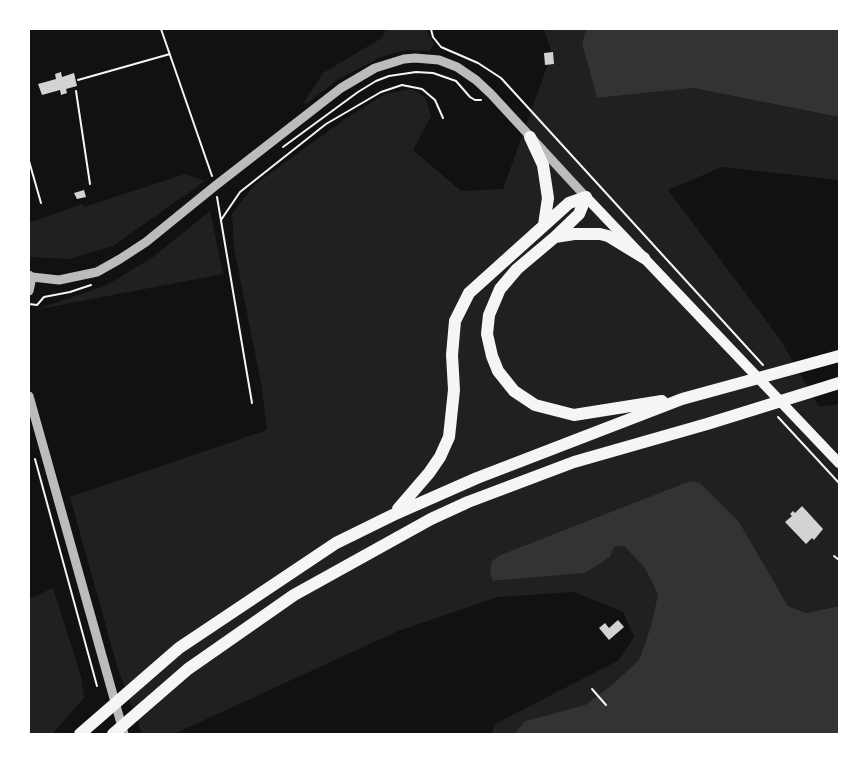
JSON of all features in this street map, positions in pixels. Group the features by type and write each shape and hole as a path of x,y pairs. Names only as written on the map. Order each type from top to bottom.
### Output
{"highway":[{"path":"530,137 543,165 548,198 544,225"},
{"path":"393,514 411,496 429,473 440,457 449,438 454,390 452,354 455,321 469,293 569,204 586,197"},
{"path":"586,197 579,214 517,269 500,289 489,315 487,334 498,371 514,391 535,405 574,415 682,399"},
{"path":"555,237 574,234 600,234 608,236 644,258"},
{"path":"81,733 179,648 336,543 393,514 477,478 682,399 839,356"},
{"path":"113,734 188,669 294,594 431,519 468,502 574,462 707,424 839,383"}],"main road":[{"path":"586,197 839,463"}],"street":[{"path":"29,291 30,276 59,280 98,272 146,242 342,88 375,68 391,62 415,58 439,60 466,72 491,94 586,197"},
{"path":"29,396 124,734"}],"path":[{"path":"162,29 215,186 252,403"},
{"path":"431,29 433,37 441,47 478,63 501,78 748,349"},
{"path":"78,80 170,54"},
{"path":"280,150 358,92 376,81 389,76 416,72 433,73 456,82 475,100 482,100 491,94"},
{"path":"221,220 240,192 326,124 381,92 402,85 422,89 434,100 443,118"},
{"path":"76,91 90,184"},
{"path":"29,161 41,203"},
{"path":"29,304 37,305 44,297 70,292 98,282"},
{"path":"791,431 839,483"},
{"path":"34,457 97,686"},
{"path":"834,556 839,560"},
{"path":"592,689 606,705"}],"shaded area":[{"path":"386,29 426,29 434,44 430,51 406,50 381,57 339,79 306,104 304,102 323,73 382,38"},
{"path":"544,29 586,29 582,43 597,98 693,88 839,117 839,180 722,167 668,190 780,339 819,407 839,404 839,606 806,613 788,606 772,579 690,481 500,555 492,561 493,581 585,573 610,557 614,547 624,546 644,567 658,594 651,626 639,660 613,684 585,705 525,721 514,734 491,734 495,724 619,660 634,637 623,612 574,592 498,597 398,631 174,734 142,734 117,666 70,497 267,430 261,382 234,248 232,214 254,185 345,119 385,94 412,89 425,97 431,116 413,150 461,191 503,189 552,53"},
{"path":"586,29 839,29 839,117 693,88 597,98 582,43"},
{"path":"185,174 205,181 113,246 69,259 29,257 29,223 82,204 84,207"},
{"path":"210,211 223,274 34,310 105,286 152,258"},
{"path":"690,481 700,483 739,522 788,606 806,613 839,606 839,734 514,734 525,721 585,705 613,684 639,660 651,626 658,594 644,567 624,546 614,547 610,557 585,573 493,581 490,572 492,561 500,555"},
{"path":"53,588 81,676 84,698 52,734 29,734 29,599"}],"building":[{"path":"553,52 554,64 545,65 544,53"},
{"path":"61,72 62,77 74,73 77,86 66,89 67,93 61,95 60,90 42,95 38,84 56,79 55,74"},
{"path":"84,190 86,197 77,199 74,193"},
{"path":"802,506 823,529 814,540 812,538 806,544 785,522 792,516 790,514 793,511 795,513"},
{"path":"618,620 624,627 609,640 599,628 605,623 609,628"}]}
